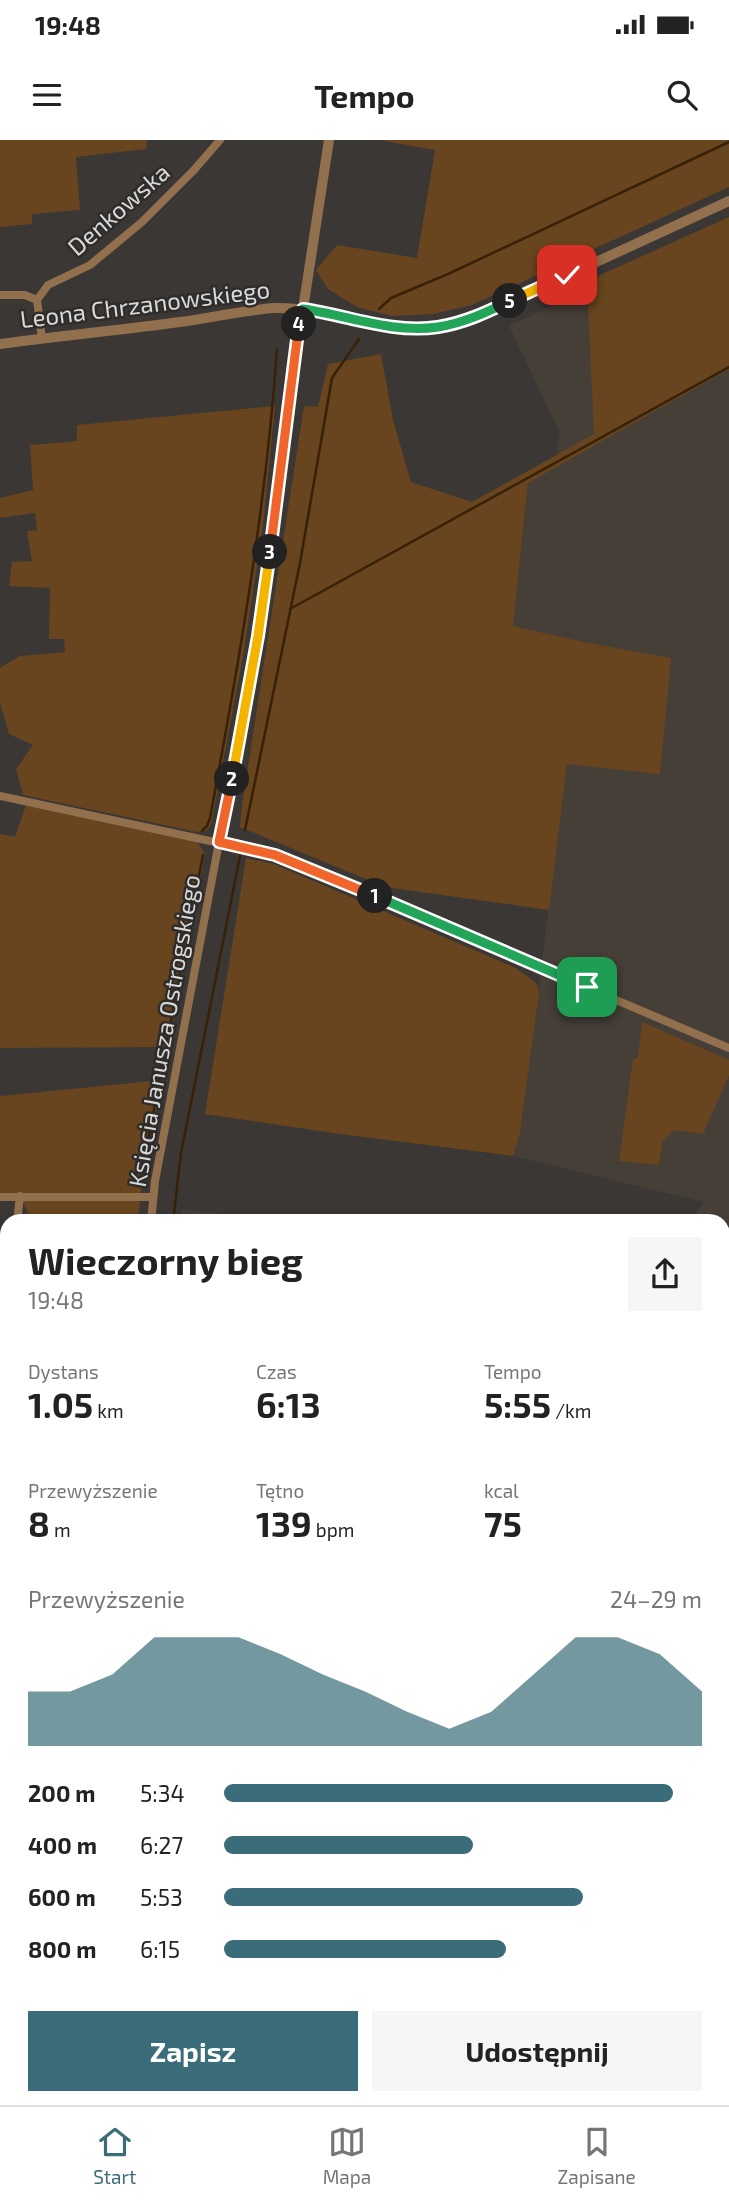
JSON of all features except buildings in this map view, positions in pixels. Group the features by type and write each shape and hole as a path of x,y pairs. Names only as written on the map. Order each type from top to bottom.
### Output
{"street":[{"name":"Denkowska","path":"37,300 48,285 90,265 142,222 220,140"},
{"path":"303,309 329,140"},
{"name":"Leona Chrzanowskiego","path":"0,345 220,317 255,310 303,309 408,328 438,327 494,309 729,201"},
{"path":"0,295 25,295 37,300 42,340"},
{"name":"Księcia Janusza Ostrogskiego","path":"152,1214 258,636 303,309"},
{"path":"0,796 275,855 729,1048"},
{"path":"18,1214 20,1196"},
{"path":"0,1197 153,1197"}],"shaded area":[{"path":"0,140 147,140 146,149 76,157 80,210 32,214 32,224 0,227"},
{"path":"379,140 729,140 729,187 472,305 433,314 392,316 357,307 328,289 316,270 337,245 417,258 435,150"},
{"path":"729,217 729,369 528,483 513,626 671,658 660,774 567,764 549,910 385,887 240,827 304,406 318,407 328,364 381,354 393,420 411,482 472,502 594,434 587,281"},
{"path":"588,288 595,434 729,362 729,1214 695,1214 704,1202 513,1156 520,1133 567,764 671,658 513,626 528,483 556,455 560,433 509,326"},
{"path":"275,406 263,525 243,657 211,825 206,831 197,832 23,795 16,769 33,745 9,734 0,703 0,668 20,656 65,652 64,639 49,639 50,588 9,586 12,562 32,561 27,531 37,530 35,513 0,518 0,498 33,490 30,445 77,441 77,425"},
{"path":"26,805 196,840 205,854 168,1047 0,1048 0,834 15,837"},
{"path":"246,858 274,864 516,968 536,983 539,992 520,1133 513,1156 205,1114"},
{"path":"642,1022 729,1060 729,1075 703,1134 674,1130 662,1143 659,1165 619,1161 633,1059 638,1058"},
{"path":"162,1080 143,1172 139,1214 29,1214 20,1196 0,1197 0,1096"},
{"path":"182,1209 219,1214 182,1214"}],"waterway":[{"path":"379,309 391,298 729,142"},
{"path":"245,830 300,563 332,378 359,339"},
{"path":"202,831 210,818 250,585 266,467 277,349"},
{"path":"290,609 729,367"},
{"path":"133,1178 144,1161 203,855"},
{"path":"174,1214 181,1153 240,856"}],"route":[{"path":"567,275 494,309 438,327 396,327 303,309 258,636 219,842 275,855 301,865 587,987"}]}
